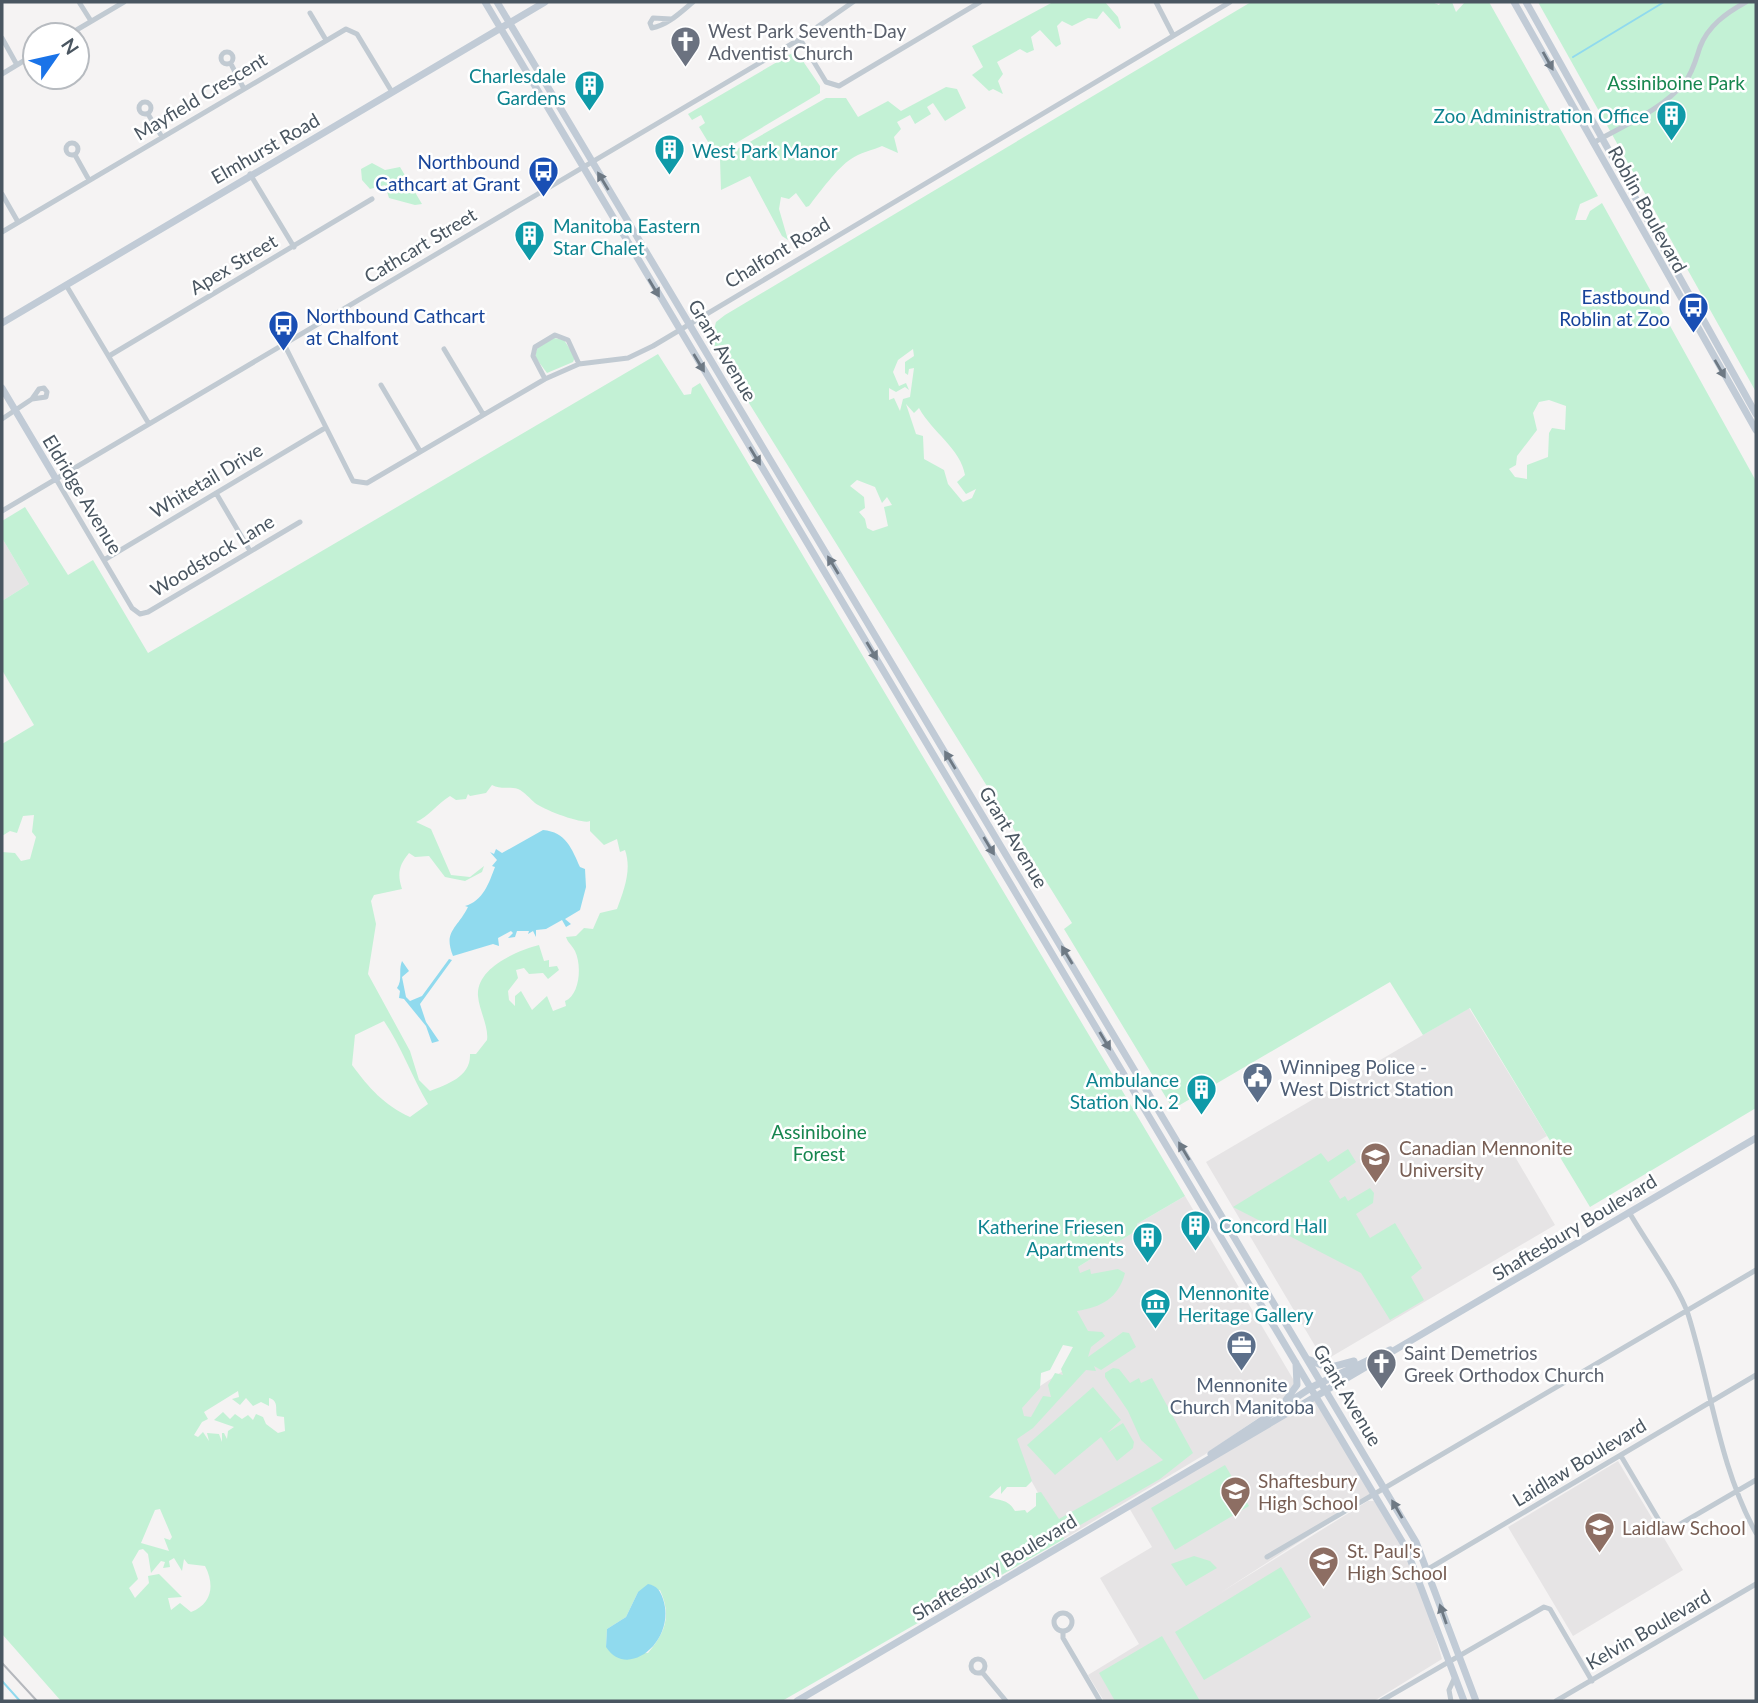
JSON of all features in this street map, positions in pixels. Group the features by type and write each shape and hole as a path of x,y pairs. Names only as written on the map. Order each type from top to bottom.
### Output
{"main road":[{"name":"Grant Avenue","path":"485,2 1375,1493 1418,1575 1447,1662 1464,1701"},
{"name":"Grant Avenue","path":"497,2 1416,1542 1476,1701"},
{"name":"Elmhurst Road","path":"2,323 545,2"},
{"name":"Roblin Boulevard","path":"1514,2 1756,430"},
{"name":"Roblin Boulevard","path":"1529,3 1756,414"},
{"name":"Eldridge Avenue","path":"2,388 56,479"},
{"name":"Shaftesbury Boulevard","path":"800,1700 1756,1138"},
{"name":"Shaftesbury Boulevard","path":"1206,1459 1312,1387 1375,1355 1408,1343"},
{"path":"1308,1359 1332,1368 1375,1355"},
{"path":"1282,1405 1297,1385 1296,1359"}],"street":[{"path":"79,2 91,21 124,2"},
{"path":"671,19 693,2"},
{"name":"Cathcart Street","path":"2,511 800,39 853,2"},
{"path":"800,39 826,82 839,86 980,2"},
{"path":"1156,2 1173,35"},
{"name":"Chalfont Road","path":"284,344 353,481 359,484 545,379 579,364 628,358 679,330 1230,2"},
{"path":"1593,143 1660,104 1684,84 1714,24 1746,2"},
{"path":"1519,10 1529,3"},
{"path":"310,13 326,40"},
{"name":"Mayfield Crescent","path":"2,232 346,29 354,31 392,92"},
{"path":"2,38 17,65"},
{"path":"2,74 21,63"},
{"path":"230,64 244,89"},
{"path":"148,114 162,137"},
{"path":"75,155 89,180"},
{"path":"250,174 294,247"},
{"path":"2,194 18,222"},
{"name":"Apex Street","path":"109,356 372,200"},
{"path":"66,285 149,424"},
{"path":"545,379 533,356 535,347 555,335 568,340 579,364"},
{"path":"444,349 482,414"},
{"path":"381,385 420,451"},
{"path":"2,419 32,400"},
{"name":"Whitetail Drive","path":"104,560 325,428"},
{"name":"Eldridge Avenue","path":"56,479 132,608 140,614"},
{"path":"216,493 250,551"},
{"name":"Woodstock Lane","path":"140,614 148,612 300,522"},
{"path":"1629,1212 1687,1312 1710,1404 1738,1491 1756,1533"},
{"path":"1267,1557 1756,1270"},
{"name":"Laidlaw Boulevard","path":"1418,1575 1756,1375"},
{"path":"1621,1456 1660,1522 1668,1528 1677,1526 1756,1480"},
{"name":"Kelvin Boulevard","path":"1556,1701 1756,1584"},
{"path":"1381,1701 1544,1607 1550,1609 1592,1681"},
{"path":"1063,1631 1063,1638 1100,1701"},
{"path":"982,1672 1006,1701"},
{"path":"1451,1701 1448,1690 1454,1679"}],"shaded area":[{"path":"2,538 29,584 2,601"},
{"name":"Canadian Mennonite University","path":"1469,1008 1547,1136 1514,1155 1555,1225 1324,1361 1206,1162"},
{"path":"1185,1196 1296,1384 1279,1404 1204,1455 1064,1539 995,1416 1087,1355 1077,1311 1078,1267 1139,1229 1137,1224"},
{"path":"1317,1397 1375,1493 1220,1593 1368,1501 1374,1501 1400,1541 1426,1604 1442,1659 1374,1701 1104,1701 1088,1675 1139,1644 1100,1578 1152,1547 1128,1506"},
{"name":"Laidlaw School","path":"1618,1461 1683,1570 1573,1636 1508,1527"}],"green space":[{"path":"1053,2 1105,2 1118,17 1121,28 1119,29 1103,11 1097,19 1088,18 1072,26 1062,21 1057,26 1061,44 1056,47 1040,30 1031,37 1034,50 1027,53 1020,49 997,62 1003,74 998,81 1003,94 993,89 989,91 972,75 983,67 972,46"},
{"path":"1251,2 1432,2 1439,5 1441,2 1452,2 1456,12 1465,2 1489,2 1598,196 1580,204 1575,220 1586,220 1590,211 1602,203 1756,481 1756,1108 1590,1207 1470,1008 1423,1035 1390,982 1173,1109 1064,929 1072,923 711,342 716,322","holes":["913,349 914,356 905,362 905,373 908,375 909,369 914,368 910,397 903,399 900,411 894,398 889,400 889,388 896,392 905,387 909,390 906,383 899,386 893,372 898,360","1549,400 1566,406 1565,430 1552,428 1549,433 1548,457 1527,465 1527,479 1515,477 1509,469 1516,465 1517,456 1537,430 1533,413 1539,402","906,404 914,413 919,408 958,457 965,475 957,482 966,494 976,489 972,498 963,502 948,484 944,470 924,459 923,436 916,434","857,480 875,487 882,503 887,497 892,505 884,507 888,526 873,531 867,528 865,519 859,512 865,508 864,497 850,486"]},
{"name":"Assiniboine Park","path":"1538,2 1756,2 1756,392"},
{"path":"796,51 820,86 820,93 716,155 699,127 705,123 701,115 692,120 688,114"},
{"path":"946,87 957,89 966,108 945,121 933,103 927,107 931,114 915,124 910,115 897,122 901,129 894,137 898,153 882,146 854,157 835,174 809,206 806,207 796,193 789,199 781,197 779,209 788,240 782,236 750,176 721,190 720,159 826,98 846,98 858,117 888,101 901,111"},
{"path":"372,163 385,170 400,167 422,204 415,205 389,198 385,185 370,189 362,180 361,169"},
{"path":"554,338 564,340 575,357 573,362 547,373 535,357 537,348"},
{"name":"Assiniboine Forest","path":"658,354 684,395 691,394 692,388 700,383 1185,1196 1137,1224 1139,1229 1078,1267 1080,1273 1090,1269 1091,1274 1118,1269 1125,1273 1118,1289 1107,1300 1077,1311 1088,1331 1102,1332 1105,1336 1091,1347 1088,1357 1123,1332 1129,1333 1136,1347 1101,1370 1094,1366 1096,1371 1086,1370 1033,1428 1017,1439 1032,1481 1026,1487 1007,1487 1001,1494 1001,1486 989,1497 1007,1502 1015,1511 1025,1510 1027,1513 1036,1506 1036,1493 1041,1492 1059,1519 1163,1460 1141,1440 1128,1411 1105,1377 1105,1373 1113,1368 1119,1369 1130,1383 1139,1378 1141,1383 1152,1378 1193,1453 1160,1479 1063,1535 1064,1539 782,1701 61,1701 2,1634 2,852 15,853 21,861 30,859 36,837 32,832 34,815 23,816 17,833 10,831 2,836 2,744 34,725 2,670 2,601 29,584 2,538 2,521 25,507 68,575 93,560 148,653","holes":["492,785 518,789 547,809 572,819 590,821 590,831 604,845 617,839 620,852 625,850 628,865 626,880 617,909 600,913 593,929 584,928 576,936 566,937 575,951 579,971 577,986 565,1001 566,1006 553,1011 547,996 532,1010 521,991 515,996 515,1006 509,1000 508,991 518,978 516,970 524,968 529,974 543,973 548,979 559,970 557,966 549,967 549,960 544,961 539,945 499,962 483,977 479,986 478,996 487,1040 476,1054 470,1054 467,1068 462,1074 430,1091 419,1080 410,1051 368,974 376,924 371,901 374,895 402,889 400,870 409,853 415,857 429,856 445,877 465,881 482,872 484,866 470,877 451,875 431,829 416,822 450,796 456,800 466,799 468,794 470,796 486,793","384,1021 428,1104 410,1117 378,1095 352,1065 355,1035","1063,1345 1073,1347 1061,1369 1063,1375 1055,1373 1048,1385 1051,1397 1043,1396 1031,1417 1024,1416 1022,1408 1040,1388 1041,1373 1050,1370","238,1391 239,1397 232,1399 240,1405 246,1398 253,1406 261,1402 269,1406 269,1398 274,1401 277,1416 284,1417 285,1431 278,1433 266,1424 263,1417 256,1414 253,1420 248,1415 242,1419 235,1414 230,1419 223,1412 214,1420 234,1427 228,1431 227,1439 222,1433 222,1442 219,1434 207,1433 209,1441 203,1432 198,1437 194,1435 202,1422 208,1419 204,1412","160,1509 172,1537 170,1540 164,1538 169,1551 141,1543 155,1510","143,1549 148,1554 151,1573 161,1561 165,1562 163,1568 170,1567 169,1561 174,1558 182,1571 184,1559 188,1564 205,1566 210,1580 210,1593 198,1609 191,1612 180,1603 171,1610 168,1598 182,1597 159,1574 148,1576 149,1583 135,1598 129,1588 138,1579 132,1562 139,1550","660,1590 666,1608 665,1624 648,1653 606,1647 607,1629 626,1617 638,1592"]},
{"path":"1348,1149 1356,1162 1329,1181 1340,1199 1345,1196 1348,1201 1370,1188 1374,1193 1373,1203 1356,1214 1370,1238 1395,1223 1422,1268 1411,1277 1424,1300 1390,1320 1361,1273 1233,1207 1321,1153 1328,1162"},
{"path":"1093,1387 1121,1420 1107,1433 1123,1423 1134,1442 1133,1448 1117,1461 1101,1437 1055,1475 1027,1445"},
{"path":"1225,1465 1249,1506 1175,1550 1151,1508"},
{"path":"1194,1556 1210,1561 1217,1568 1186,1586 1171,1564"},
{"path":"1281,1567 1311,1617 1204,1680 1175,1632"},
{"path":"1162,1636 1200,1701 1115,1701 1099,1673"}],"water":[{"path":"543,830 563,838 580,867 585,869 586,887 580,910 565,919 571,924 566,927 562,920 546,929 536,930 536,937 533,931 528,934 529,931 517,931 515,937 508,938 513,933 511,931 498,938 499,946 493,944 453,956 450,935 468,907 465,906 476,900 490,879 495,867 492,866 497,860 490,852 494,854 496,849 502,853"},
{"path":"449,959 452,960 420,1004 426,1022 439,1041 432,1043 426,1026 404,999 399,998 400,991 397,988 401,965 402,961 409,971 402,977 406,997 410,1001 422,996"},
{"path":"648,1584 658,1589 663,1599 663,1629 657,1641 637,1658 626,1660 615,1656 606,1647 607,1629 626,1617 638,1592"}],"waterway":[{"path":"1573,57 1664,2"},
{"path":"2,1681 20,1701"}],"railway":[{"path":"2,1663 37,1701"}],"place":[{"name":"West Park Seventh-Day Adventist Church","path":"685,68"},
{"name":"Charlesdale Gardens","path":"589,113"},
{"name":"Zoo Administration Office","path":"1672,142"},
{"name":"West Park Manor","path":"669,177"},
{"name":"Northbound Cathcart at Grant","path":"543,199"},
{"name":"Manitoba Eastern Star Chalet","path":"530,263"},
{"name":"Eastbound Roblin at Zoo","path":"1693,334"},
{"name":"Northbound Cathcart at Chalfont","path":"283,353"},
{"name":"Winnipeg Police - West District Station","path":"1257,1104"},
{"name":"Ambulance Station No. 2","path":"1202,1117"},
{"name":"Canadian Mennonite University","path":"1376,1185"},
{"name":"Concord Hall","path":"1196,1252"},
{"name":"Katherine Friesen Apartments","path":"1147,1264"},
{"name":"Mennonite Heritage Gallery","path":"1155,1330"},
{"name":"Mennonite Church Manitoba","path":"1242,1372"},
{"name":"Saint Demetrios Greek Orthodox Church","path":"1381,1390"},
{"name":"Shaftesbury High School","path":"1235,1518"},
{"name":"Laidlaw School","path":"1599,1554"},
{"name":"St. Paul's High School","path":"1324,1588"}]}
